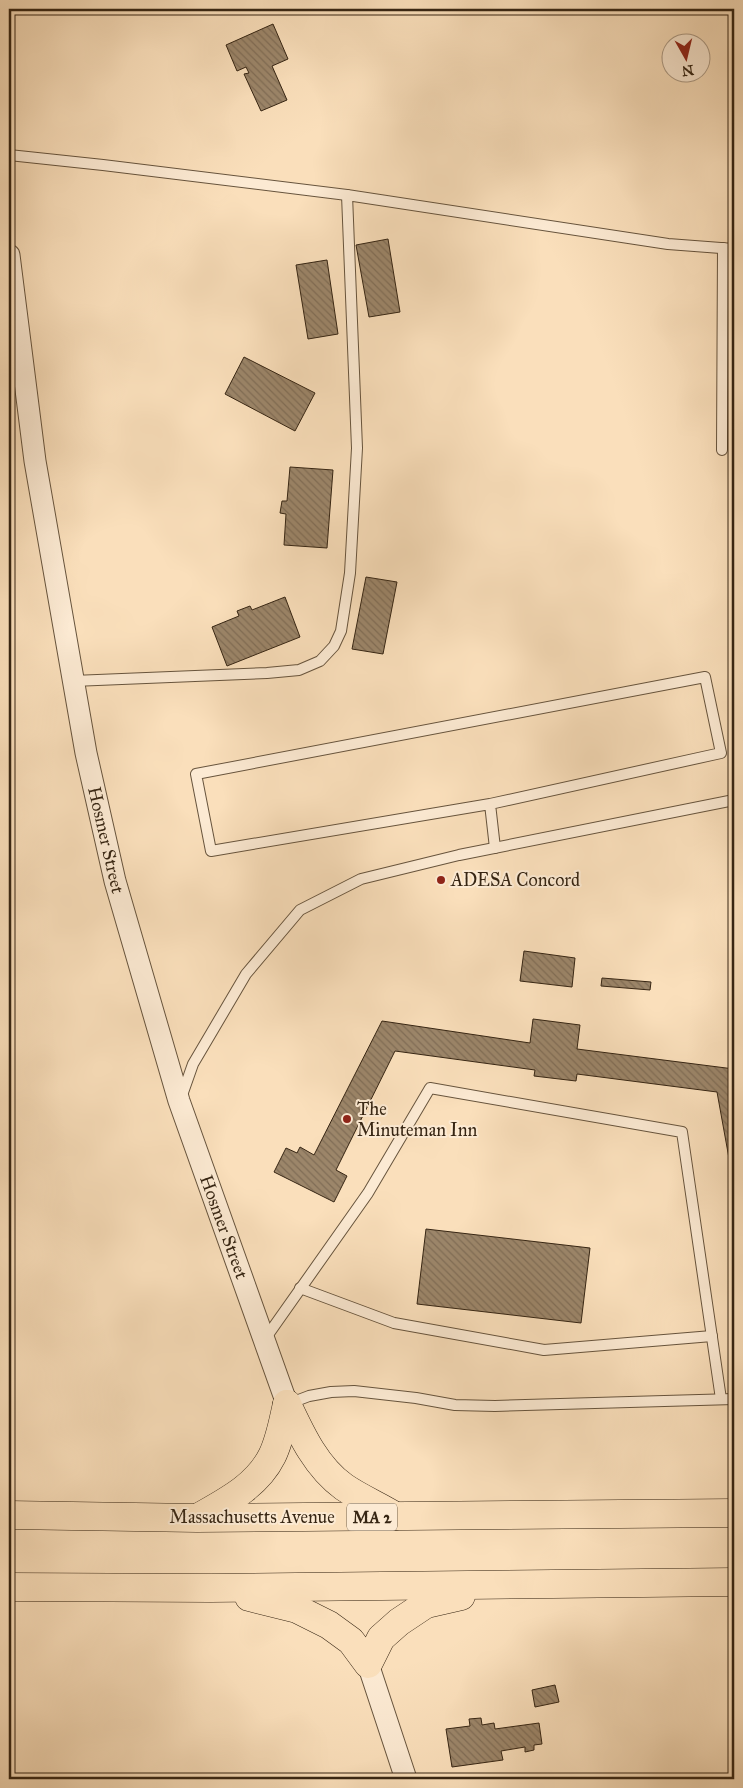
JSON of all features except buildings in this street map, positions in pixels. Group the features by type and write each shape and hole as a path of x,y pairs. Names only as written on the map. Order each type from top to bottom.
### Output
{"highway":[{"path":"287,1404 303,1439 323,1468 344,1487 397,1517"},
{"path":"197,1518 234,1497 253,1482 272,1457 281,1431 287,1404"},
{"name":"Massachusetts Avenue","path":"9,1515 197,1518 734,1513"},
{"path":"9,1587 211,1588 734,1582"},
{"path":"211,1588 297,1609 329,1625 351,1641 368,1664 381,1638 399,1622 426,1604 504,1585"}],"street":[{"name":"Hosmer Street","path":"9,255 35,461 86,753 116,882 179,1101 287,1404"},
{"path":"368,1664 406,1779"}],"lane":[{"path":"9,155 347,195 668,244 734,249"},
{"path":"73,681 267,674 299,670 320,662 334,646 341,631 350,573 357,448 347,195"},
{"path":"722,450 723,248"},
{"path":"705,677 721,753 490,804 211,851 196,774 705,677"},
{"path":"179,1101 193,1064 246,974 300,910 361,879 495,848 734,800"},
{"path":"490,804 495,848"},
{"path":"264,1339 368,1192 430,1088 682,1132 721,1399"},
{"path":"300,1288 394,1323 544,1350 712,1336"},
{"path":"287,1404 309,1396 330,1392 354,1391 416,1398 455,1405 495,1406 734,1399"}],"place":[{"name":"ADESA Concord","path":"441,880"},
{"name":"The Minuteman Inn","path":"347,1119"}]}
